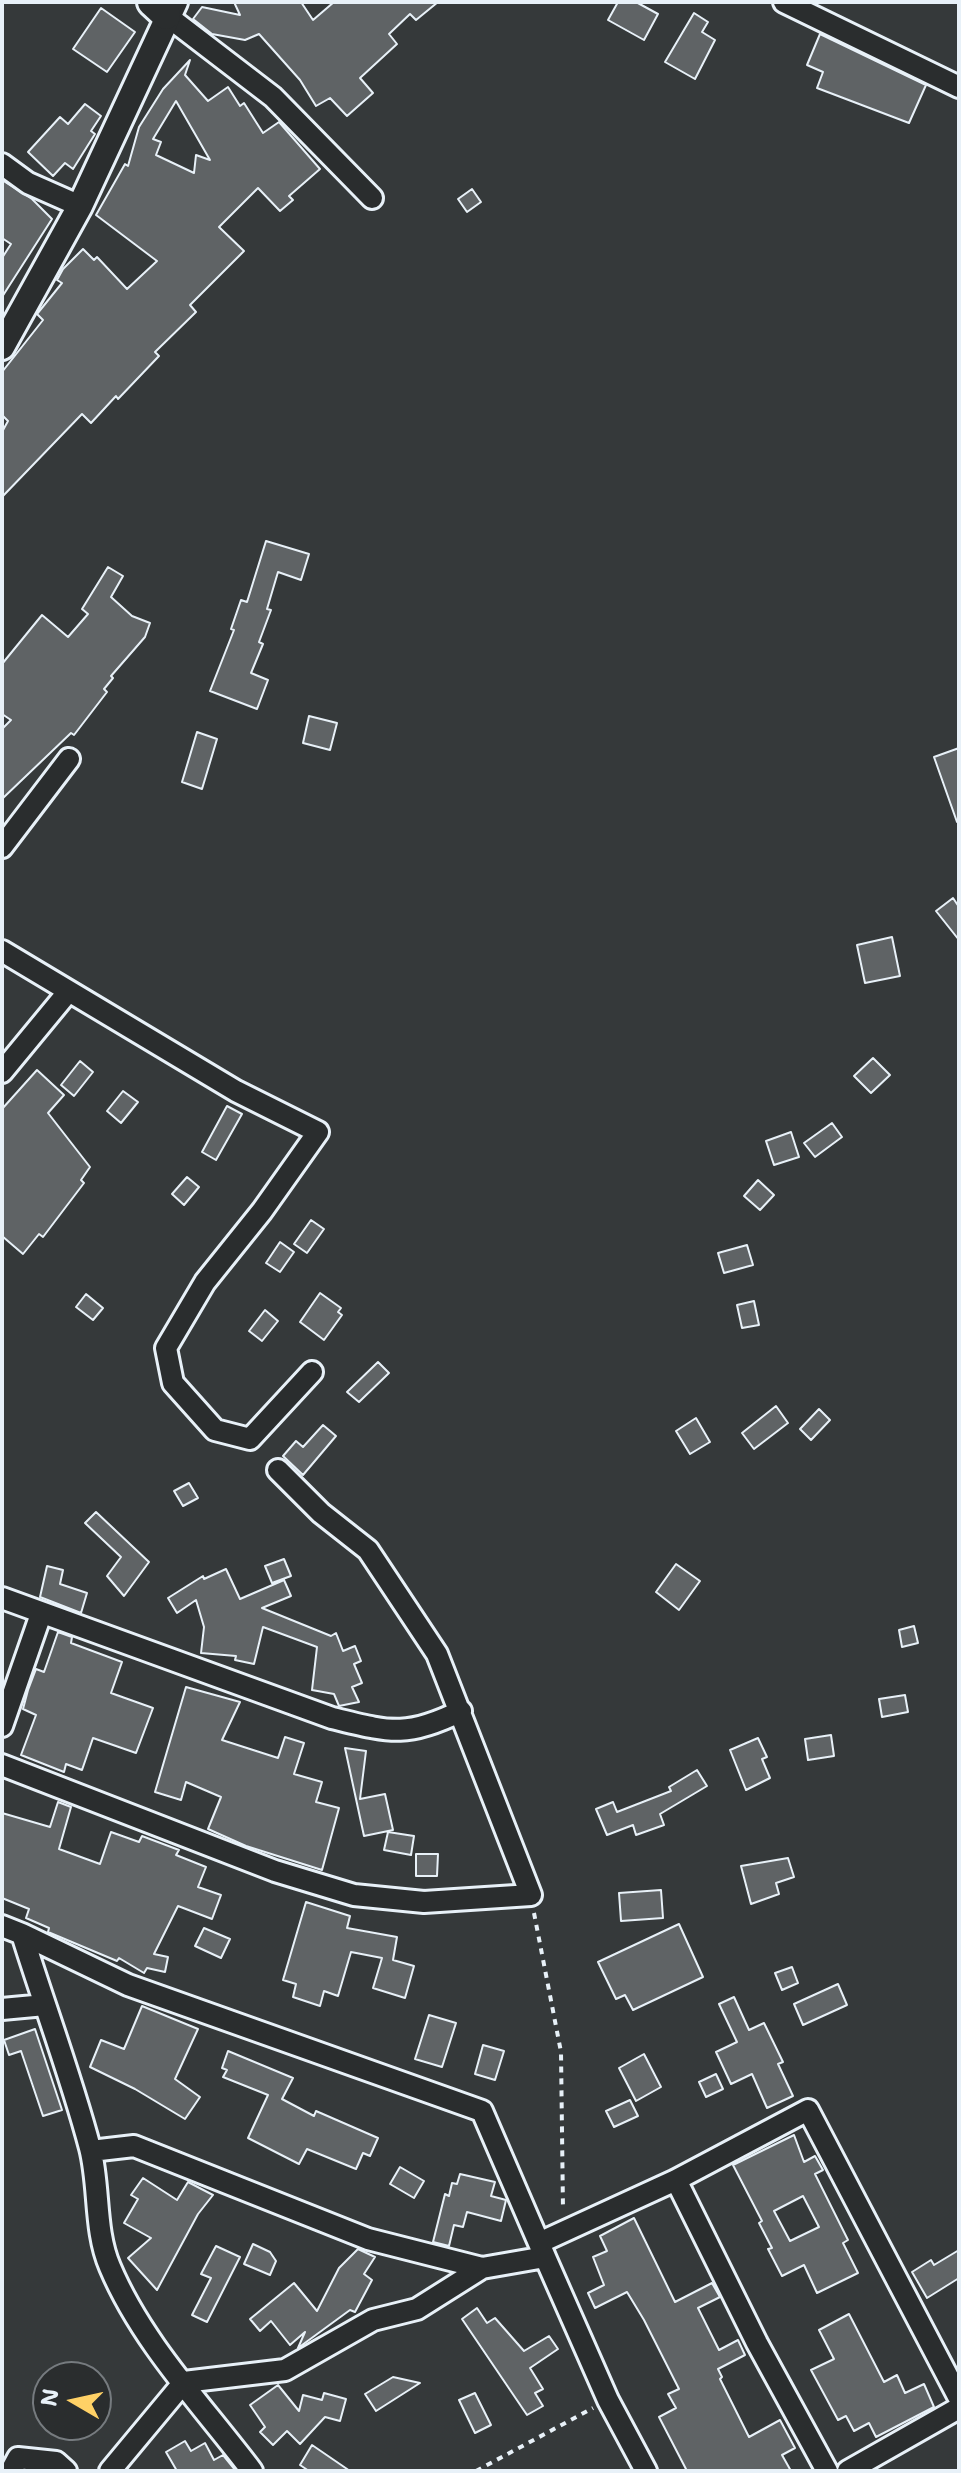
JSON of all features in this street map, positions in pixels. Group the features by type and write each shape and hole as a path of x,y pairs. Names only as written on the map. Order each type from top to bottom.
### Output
{"street":[{"path":"784,2 959,87"},
{"path":"2,347 80,206 164,6 273,97 372,198"},
{"path":"2,164 28,183 80,206"},
{"path":"2,847 69,759"},
{"path":"2,951 236,1091 318,1132 262,1211 205,1282 166,1348 173,1383 215,1430 250,1439 312,1372"},
{"path":"2,1072 68,992"},
{"path":"2,1765 275,1871 354,1895 424,1902 531,1895 437,1654 368,1550 321,1513 278,1470"},
{"path":"2,1598 332,1718 386,1731 423,1729 461,1711"},
{"path":"2,1726 41,1614"},
{"path":"2,1926 128,1985 482,2111 608,2400 646,2471"},
{"path":"22,1934 91,2151 95,2201 109,2265 141,2326 252,2471"},
{"path":"2,2009 45,2005"},
{"path":"110,2471 184,2382 285,2370 373,2320 417,2309 482,2268 543,2249 564,2232 676,2180 808,2110 959,2398"},
{"path":"91,2151 134,2146 368,2239 482,2268"},
{"path":"676,2180 757,2343 827,2471"},
{"path":"848,2471 959,2408"},
{"path":"11,2471 18,2458 56,2462 66,2471"}],"path":[{"path":"531,1895 561,2052 564,2232"},
{"path":"476,2471 608,2400"}],"building":[{"path":"234,2 301,2 313,20 334,2 438,2 416,20 410,14 389,34 397,44 360,78 373,93 347,116 330,98 316,106 300,80 259,34 245,40 212,34 193,19 202,7 240,15"},
{"path":"618,2 636,2 658,14 644,40 608,20"},
{"path":"101,8 135,32 107,72 73,49"},
{"path":"694,13 708,22 702,32 715,40 695,79 665,62"},
{"path":"820,34 926,85 909,123 817,88 823,72 807,65"},
{"path":"190,60 185,75 208,101 228,87 240,106 244,103 263,133 279,122 320,169 289,196 293,200 280,211 258,188 219,227 244,251 190,305 196,312 155,352 159,356 118,399 116,396 91,423 82,414 2,497 2,432 8,421 2,415 2,372 43,320 37,314 62,283 57,280 63,269 83,249 94,260 97,257 127,289 157,261 96,215 125,164 128,166 139,127 163,89","holes":["176,101 210,160 196,155 194,173 156,155 161,142 153,139"]},
{"path":"85,104 101,116 91,131 95,134 73,169 65,163 53,176 28,152 60,117 68,124"},
{"path":"2,180 32,199 52,219 2,297 2,258 11,244 2,238"},
{"path":"472,189 481,202 467,212 458,199"},
{"path":"266,541 309,554 301,580 278,572 267,609 271,610 259,642 263,644 251,673 268,680 257,709 210,691 234,630 231,629 241,600 247,602"},
{"path":"108,567 123,576 111,597 132,616 150,623 145,637 111,676 113,678 104,689 107,692 74,735 71,733 2,799 2,729 11,720 2,714 2,664 42,615 68,637 88,614 82,609"},
{"path":"309,716 337,723 330,750 303,743"},
{"path":"197,732 217,739 202,789 182,782"},
{"path":"959,748 959,822 957,822 934,757"},
{"path":"953,898 959,907 959,940 936,911"},
{"path":"892,937 900,976 865,983 857,945"},
{"path":"873,1058 890,1075 871,1093 854,1076"},
{"path":"80,1061 93,1072 74,1096 61,1085"},
{"path":"37,1070 64,1095 48,1113 90,1167 81,1180 84,1183 43,1237 39,1234 23,1254 2,1236 2,1109"},
{"path":"123,1091 138,1102 121,1123 107,1111"},
{"path":"227,1106 242,1114 216,1160 202,1152"},
{"path":"832,1123 842,1137 815,1157 804,1143"},
{"path":"791,1132 799,1157 774,1165 766,1141"},
{"path":"187,1177 199,1187 184,1205 172,1194"},
{"path":"758,1180 774,1195 760,1210 744,1196"},
{"path":"311,1220 324,1229 307,1253 294,1244"},
{"path":"280,1242 294,1252 280,1272 266,1263"},
{"path":"747,1245 753,1265 724,1273 718,1253"},
{"path":"320,1293 341,1308 338,1312 342,1315 324,1340 300,1322"},
{"path":"86,1294 103,1308 93,1320 76,1307"},
{"path":"754,1301 759,1325 742,1328 737,1305"},
{"path":"265,1310 278,1321 262,1341 249,1331"},
{"path":"378,1362 389,1373 359,1402 347,1392"},
{"path":"776,1406 788,1423 754,1449 742,1433"},
{"path":"819,1409 830,1420 811,1440 800,1429"},
{"path":"696,1418 710,1442 690,1454 676,1431"},
{"path":"323,1425 336,1436 303,1475 283,1456 296,1441 303,1447"},
{"path":"189,1483 198,1498 183,1506 174,1491"},
{"path":"96,1512 149,1562 124,1596 107,1576 121,1557 85,1523"},
{"path":"284,1559 291,1576 272,1583 265,1566"},
{"path":"676,1564 700,1581 679,1610 656,1592"},
{"path":"47,1566 63,1570 60,1584 87,1593 81,1613 40,1597"},
{"path":"226,1569 240,1599 284,1580 291,1596 262,1608 331,1636 336,1633 343,1651 355,1646 361,1661 354,1664 362,1683 352,1687 359,1702 339,1706 334,1694 312,1690 317,1647 263,1627 254,1664 235,1660 236,1656 201,1653 204,1627 196,1600 177,1613 168,1598 203,1576 204,1579"},
{"path":"914,1626 918,1643 902,1647 899,1630"},
{"path":"58,1632 72,1637 71,1643 122,1662 111,1693 153,1708 136,1753 93,1738 82,1770 66,1764 64,1772 21,1755 36,1715 23,1709 28,1690 36,1669 44,1672"},
{"path":"186,1687 240,1702 222,1740 278,1758 285,1737 304,1743 294,1774 322,1782 316,1802 339,1808 322,1870 246,1846 208,1829 221,1797 186,1782 181,1800 155,1792"},
{"path":"905,1695 908,1712 882,1717 879,1699"},
{"path":"831,1735 834,1756 808,1760 805,1739"},
{"path":"758,1738 767,1757 762,1759 770,1778 746,1790 730,1750"},
{"path":"345,1748 366,1751 360,1799 385,1794 393,1830 364,1836"},
{"path":"697,1770 707,1786 660,1814 664,1825 636,1835 633,1825 607,1835 596,1809 613,1802 617,1812 671,1791 669,1787"},
{"path":"58,1802 71,1807 59,1849 100,1864 111,1832 139,1842 142,1836 179,1850 176,1855 206,1867 198,1887 221,1895 212,1919 178,1906 154,1954 168,1957 165,1972 147,1968 144,1973 119,1958 117,1961 48,1932 49,1928 26,1918 29,1909 2,1898 2,1813 50,1827"},
{"path":"388,1832 414,1836 411,1855 384,1850"},
{"path":"416,1854 438,1854 437,1876 416,1876"},
{"path":"788,1858 794,1877 776,1883 779,1894 751,1904 741,1866"},
{"path":"661,1890 663,1918 621,1921 619,1893"},
{"path":"306,1902 350,1916 347,1928 397,1937 393,1960 414,1966 405,1998 373,1988 382,1958 351,1952 338,1996 324,1991 320,2006 293,1997 296,1984 283,1980"},
{"path":"679,1924 703,1977 633,2010 625,1995 616,1999 598,1962"},
{"path":"204,1928 230,1939 221,1958 195,1946"},
{"path":"792,1967 798,1983 782,1990 775,1973"},
{"path":"838,1984 847,2005 803,2025 794,2004"},
{"path":"734,1997 749,2030 764,2023 783,2062 778,2064 793,2096 767,2108 752,2074 731,2084 716,2052 737,2042 719,2004"},
{"path":"142,2006 198,2029 175,2079 200,2097 185,2119 90,2067 101,2040 124,2049"},
{"path":"429,2015 456,2023 442,2067 415,2059"},
{"path":"35,2029 62,2110 43,2116 21,2051 9,2055 4,2040"},
{"path":"483,2045 504,2051 495,2080 475,2074"},
{"path":"228,2051 293,2078 282,2099 314,2116 316,2111 378,2138 370,2156 363,2153 356,2169 307,2149 299,2164 248,2138 268,2095 223,2077 227,2070 222,2068"},
{"path":"644,2054 661,2087 636,2101 619,2068"},
{"path":"716,2074 723,2089 706,2097 699,2082"},
{"path":"630,2100 638,2116 614,2127 606,2111"},
{"path":"794,2135 804,2162 815,2156 823,2170 815,2174 848,2240 843,2243 858,2273 817,2293 804,2265 782,2276 768,2249 772,2248 759,2223 762,2221 733,2165","holes":["803,2196 819,2227 790,2241 774,2211"]},
{"path":"400,2167 424,2181 414,2198 390,2184"},
{"path":"460,2174 495,2182 491,2196 506,2200 501,2221 467,2212 463,2227 454,2225 449,2246 433,2242 445,2194 449,2196 452,2183 457,2184"},
{"path":"143,2178 177,2200 188,2182 213,2195 198,2214 157,2290 128,2258 151,2238 124,2223 138,2199 131,2195"},
{"path":"634,2218 675,2302 712,2283 720,2297 698,2308 719,2350 738,2340 745,2355 718,2369 720,2379 749,2437 780,2420 795,2448 782,2455 791,2471 687,2471 659,2417 676,2408 668,2394 679,2389 644,2320 627,2292 595,2308 588,2293 604,2285 593,2257 607,2251 600,2236"},
{"path":"253,2244 270,2252 276,2261 270,2275 244,2264"},
{"path":"216,2246 240,2257 207,2322 192,2315 211,2278 201,2274"},
{"path":"358,2249 375,2257 364,2274 372,2280 355,2312 350,2310 298,2348 305,2332 290,2345 271,2321 260,2331 250,2319 294,2283 317,2311 339,2268"},
{"path":"959,2250 959,2278 927,2298 912,2272 931,2260 934,2265"},
{"path":"477,2308 487,2323 495,2318 524,2351 549,2336 558,2349 530,2368 543,2389 535,2393 543,2406 527,2415 462,2319"},
{"path":"849,2314 884,2382 897,2375 905,2393 924,2384 934,2407 876,2437 869,2423 854,2431 846,2416 838,2420 811,2370 834,2359 819,2330"},
{"path":"393,2377 420,2383 376,2411 365,2394"},
{"path":"278,2385 299,2411 303,2395 322,2400 324,2393 346,2399 340,2421 325,2417 300,2444 287,2431 273,2445 260,2432 265,2427 250,2405"},
{"path":"475,2393 491,2425 475,2433 459,2400"},
{"path":"185,2441 191,2451 205,2443 214,2460 223,2455 236,2471 177,2471 166,2452"},
{"path":"312,2445 350,2471 309,2471 300,2465"}]}
